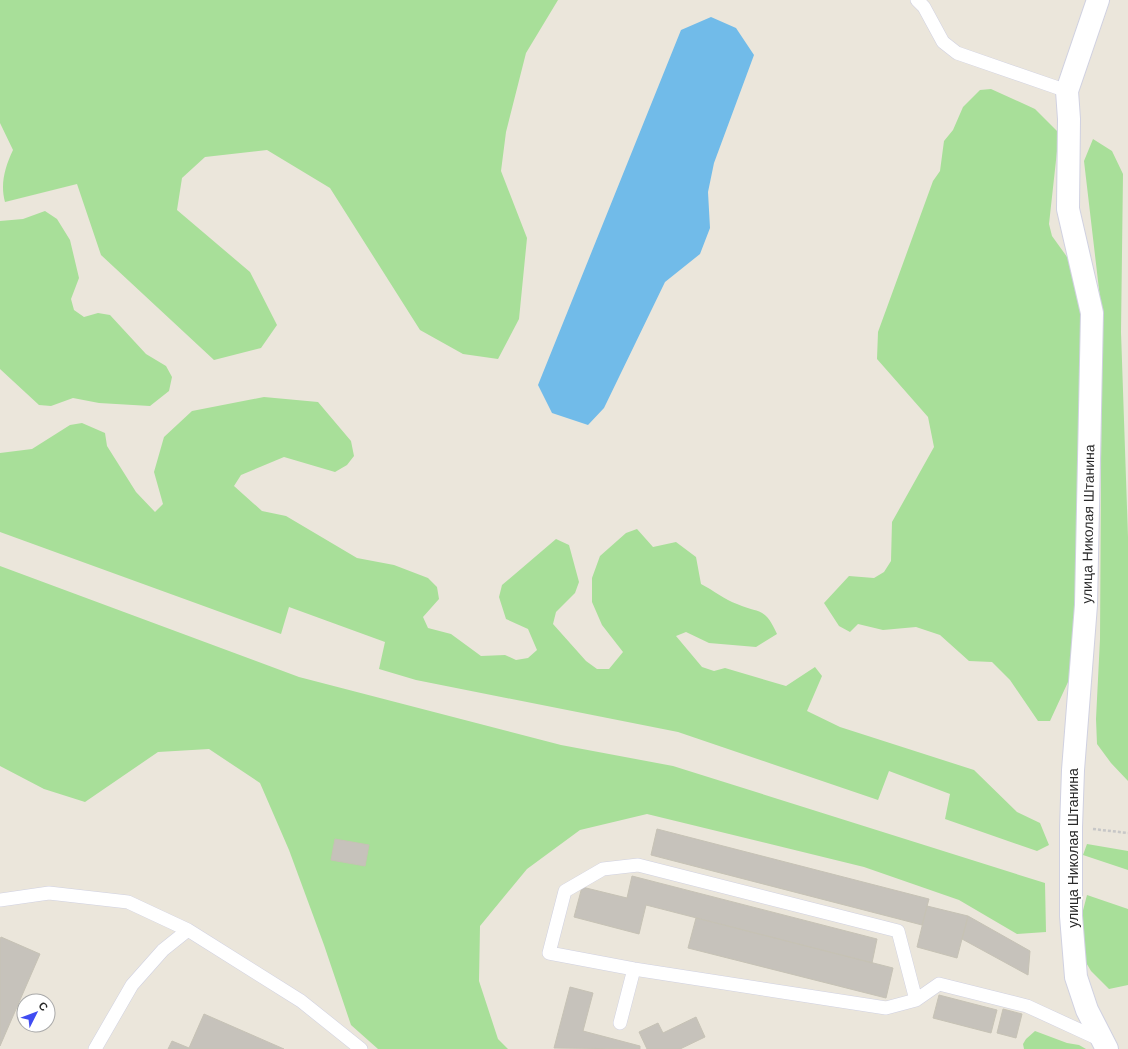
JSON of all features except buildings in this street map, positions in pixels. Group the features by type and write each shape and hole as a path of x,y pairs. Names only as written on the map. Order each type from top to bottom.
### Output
{"street":[{"name":"улица Николая Штанина","path":"1098,0 1067,91 1068,209 1092,314 1086,605 1073,770 1071,827 1071,916 1076,978 1087,1010 1104,1044"}],"lane":[{"path":"917,0 924,7 943,42 957,53 1067,91"},
{"path":"916,1000 898,931 638,865 603,869 566,891 549,953 634,969 886,1008 916,1000 939,984 1028,1006 1104,1044"},
{"path":"0,900 49,893 128,902 188,930 301,1001 361,1049"},
{"path":"95,1049 132,985 163,950 188,930"},
{"path":"620,1023 634,969"}],"path":[{"path":"1071,827 1128,833"}],"green space":[{"path":"0,0 558,0 526,53 506,132 501,171 527,238 519,319 498,359 463,354 420,330 330,188 267,150 205,157 182,178 177,210 250,272 277,325 261,348 214,360 101,255 77,184 5,202 3,182 13,150 0,123"},
{"path":"991,89 1035,109 1059,133 1049,224 1052,236 1075,268 1083,315 1074,669 1050,721 1038,721 1010,680 992,662 969,661 940,635 916,627 883,630 858,624 850,632 839,626 824,603 849,576 874,578 884,572 891,561 892,522 934,447 928,417 877,359 878,332 933,181 940,171 944,141 953,130 963,107 980,90"},
{"path":"1093,139 1112,151 1123,174 1121,332 1128,537 1128,781 1111,763 1097,744 1096,719 1100,639 1102,315 1084,161"},
{"path":"45,211 57,219 70,240 79,278 71,299 74,310 84,317 98,313 110,315 146,354 166,366 172,377 169,391 150,406 99,403 73,398 51,406 39,405 0,369 0,221 23,219"},
{"path":"264,397 318,402 351,441 354,456 347,465 335,472 284,457 241,475 234,486 262,511 286,516 357,558 394,565 428,578 437,587 439,599 423,617 428,628 451,634 481,656 505,655 516,660 528,658 537,650 528,629 506,619 499,597 502,585 556,539 569,545 579,582 575,593 556,612 553,624 586,661 597,669 609,669 623,652 602,625 592,602 592,578 600,556 626,533 637,529 653,547 676,542 696,557 701,584 732,602 762,613 769,619 777,634 756,647 709,643 686,632 676,636 702,667 714,671 725,668 786,686 815,667 822,676 807,711 840,727 974,770 1017,812 1040,823 1049,845 1037,851 945,819 950,794 889,771 878,800 678,732 416,680 379,669 385,642 289,607 281,634 0,532 0,453 32,449 70,425 82,423 105,433 107,446 136,492 155,512 163,504 154,472 164,437 192,411"},
{"path":"0,566 299,677 561,745 673,766 1045,883 1046,932 1017,934 959,900 864,867 647,814 580,830 527,869 480,926 479,981 498,1039 508,1049 378,1049 351,1025 324,945 289,850 260,783 209,749 158,752 85,802 44,789 0,766"},
{"path":"1087,844 1128,851 1128,870 1083,855"},
{"path":"1087,895 1128,909 1128,985 1109,989 1091,971 1084,959 1080,922"},
{"path":"1035,1031 1067,1043 1079,1045 1086,1049 1024,1049 1023,1044 1026,1039"}],"water":[{"path":"711,17 736,28 754,55 714,163 708,192 710,228 700,254 665,282 604,408 588,425 552,413 538,385 681,30"}]}
